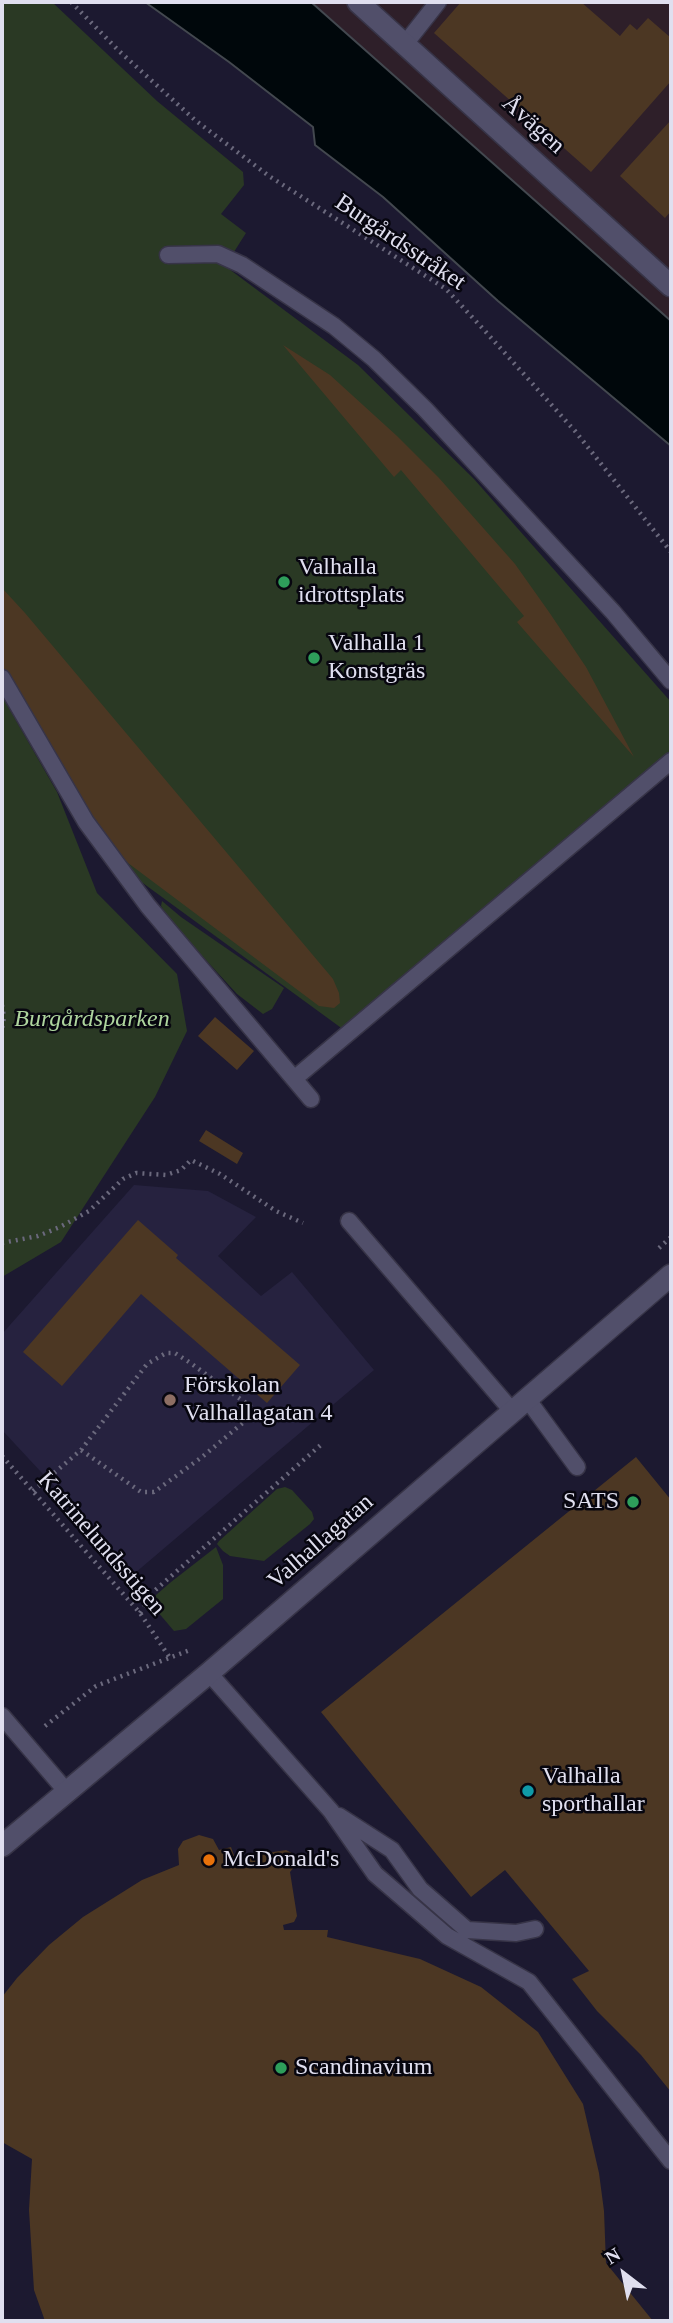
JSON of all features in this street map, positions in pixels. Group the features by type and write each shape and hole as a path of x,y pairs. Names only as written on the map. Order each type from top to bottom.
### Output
{"street":[{"name":"Åvägen","path":"358,2 671,286"},
{"name":"Valhallagatan","path":"2,1846 209,1673 671,1275"}],"lane":[{"path":"405,44 438,2"},
{"path":"167,255 218,254 242,265 334,326 374,359 425,409 603,602 671,681"},
{"path":"2,678 86,822 148,905 311,1099"},
{"path":"293,1079 671,761"},
{"path":"349,1221 577,1467"},
{"path":"209,1673 331,1811 375,1874 447,1936 529,1982 671,2161"},
{"path":"2,1716 67,1792"},
{"path":"331,1811 391,1850 420,1889 467,1930 516,1933 535,1929"}],"path":[{"name":"Burgårdsstråket","path":"71,2 119,51 195,120 269,176 446,289 575,431 671,552"},
{"path":"2,1005 2,1028"},
{"path":"2,1243 38,1236 60,1227 89,1211 123,1179 135,1173 166,1175 181,1170 191,1160 219,1174 276,1211 303,1223"},
{"path":"652,1254 671,1237"},
{"path":"33,1492 81,1450 147,1364 166,1353 175,1353 257,1411 202,1457 154,1492 141,1492 81,1450"},
{"path":"140,1613 153,1592 324,1443"},
{"name":"Katrinelundsstigen","path":"2,1457 140,1613 170,1658"},
{"path":"24,1742 96,1686 197,1647"}],"shaded area":[{"path":"145,2 311,2 671,321 671,446 498,301 383,197 315,145 313,127"},
{"path":"311,2 671,2 671,321 347,33"},
{"name":"Förskolan Valhallagatan 4","path":"134,1185 208,1191 256,1217 218,1256 261,1296 292,1272 374,1370 135,1573 2,1430 2,1334"}],"green space":[{"name":"Valhalla idrottsplats","path":"2,2 52,2 157,101 243,172 244,185 221,214 246,233 225,266 358,365 474,479 671,702 671,753 344,1030 114,862 2,686"},
{"name":"Burgårdsparken","path":"2,696 57,792 97,893 177,974 187,1031 155,1097 61,1242 2,1277"},
{"path":"162,901 284,988 272,1009 263,1014 237,994 172,923 161,906"},
{"path":"285,1487 292,1490 312,1512 314,1519 310,1524 264,1561 230,1556 223,1551 217,1544 219,1541 277,1489"},
{"path":"216,1547 223,1565 223,1599 186,1629 174,1631 157,1611 154,1600 156,1595"}],"building":[{"path":"461,2 581,2 620,36 630,24 637,30 648,18 671,38 671,81 591,172 434,33"},
{"path":"671,120 671,211 665,218 620,176"},
{"path":"283,345 330,375 397,436 439,478 515,564 586,667 634,757 517,622 524,616 401,470 394,477"},
{"path":"2,588 333,979 340,1003 334,1008 319,1006 120,857 87,820 7,679 2,664"},
{"path":"215,1017 254,1051 237,1070 198,1036"},
{"path":"206,1130 243,1153 237,1164 199,1141"},
{"path":"138,1220 178,1255 176,1258 300,1365 267,1403 141,1294 62,1386 23,1352"},
{"name":"Valhalla sporthallar","path":"636,1457 671,1500 671,2092 641,2055 597,2011 572,1979 589,1971 505,1870 471,1897 321,1712"},
{"name":"Scandinavium","path":"199,1835 213,1839 219,1850 231,1847 235,1858 286,1850 292,1853 296,1865 290,1872 297,1916 294,1922 283,1925 284,1930 328,1930 327,1937 420,1959 481,1987 538,2032 583,2104 599,2173 606,2263 653,2321 45,2321 34,2290 29,2210 32,2159 2,2142 2,1997 49,1945 83,1917 142,1880 179,1865 178,1849 183,1841"}],"place":[{"name":"Valhalla idrottsplats","path":"284,582"},
{"name":"Valhalla 1 Konstgräs","path":"314,658"},
{"name":"Förskolan Valhallagatan 4","path":"170,1400"},
{"name":"SATS","path":"633,1502"},
{"name":"Valhalla sporthallar","path":"528,1791"},
{"name":"McDonald's","path":"209,1860"},
{"name":"Scandinavium","path":"281,2068"}]}
